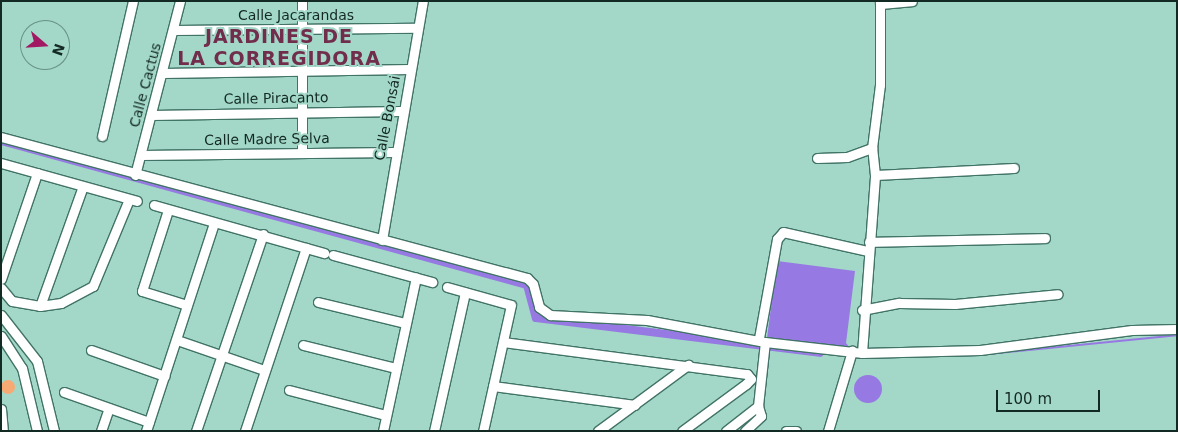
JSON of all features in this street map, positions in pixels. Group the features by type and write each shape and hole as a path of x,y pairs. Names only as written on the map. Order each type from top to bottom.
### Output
{"street":[{"path":"102,136 133,1"},
{"name":"Calle Cactus","path":"135,175 163,73 180,1"},
{"path":"302,1 302,152"},
{"name":"Calle Bonsái","path":"382,240 401,111 423,1"},
{"path":"828,431 857,352 875,175 872,148 880,85 880,3 912,1"},
{"name":"Calle Jacarandas","path":"174,30 418,28"},
{"path":"163,73 302,68 410,69"},
{"name":"Calle Piracanto","path":"151,115 302,110 401,111"},
{"path":"1,137 135,175 529,279 539,307 550,315 627,318 762,340 857,352 980,350 1132,330 1177,329"},
{"path":"816,158 847,157 872,148"},
{"name":"Calle Madre Selva","path":"141,154 394,152"},
{"path":"1,163 133,200 96,284 61,303 40,306 12,301 1,288"},
{"path":"875,175 1014,168"},
{"path":"1,279 37,173"},
{"path":"40,306 84,186"},
{"path":"154,205 432,282"},
{"path":"168,210 142,291 187,305"},
{"path":"64,392 109,408 148,426 214,223"},
{"path":"746,431 761,419 758,406 762,340 777,239 783,232 867,251"},
{"path":"196,431 219,355 263,234"},
{"path":"869,242 1045,238"},
{"path":"245,431 306,248"},
{"path":"382,431 416,277"},
{"path":"447,287 511,305 483,431"},
{"path":"434,431 465,292"},
{"path":"862,310 899,303 956,304 1058,294"},
{"path":"318,302 405,322"},
{"path":"1,315 37,361 54,431"},
{"path":"1,336 22,368 37,431"},
{"path":"177,340 264,370"},
{"path":"503,342 747,374 751,379 682,431"},
{"path":"303,345 396,368"},
{"path":"91,350 165,376"},
{"path":"598,431 688,365"},
{"path":"493,386 635,405"},
{"path":"289,390 386,415"},
{"path":"726,431 758,406"},
{"path":"101,431 109,408"},
{"path":"1,409 3,431"},
{"path":"786,431 792,427 796,431"}],"shaded area":[{"path":"777,261 855,271 846,343 851,349 767,338"},
{"path":"868,375 878,379 882,389 878,399 868,403 858,399 854,389 858,379"},
{"path":"5,380 11,380 15,387 11,394 5,394 1,390 1,384"}],"waterway":[{"path":"1,141 527,285 536,318 820,353"},
{"path":"860,357 978,355 1177,335"}],"district":[{"name":"JARDINES DE LA CORREGIDORA","path":"279,48"}]}
